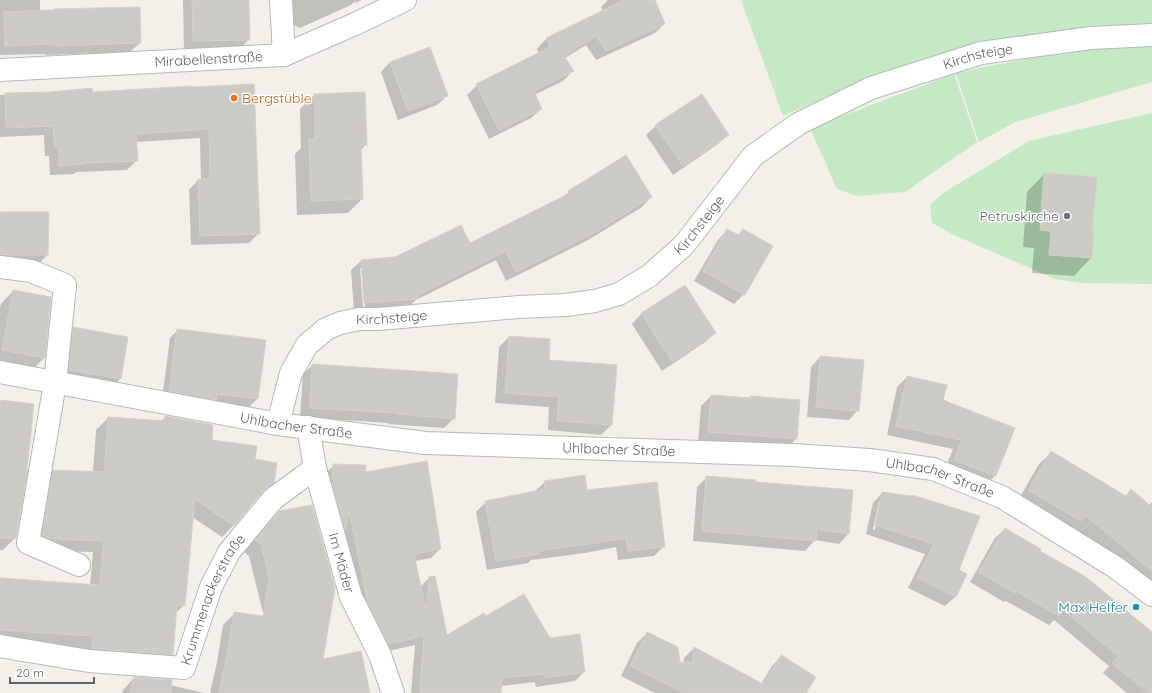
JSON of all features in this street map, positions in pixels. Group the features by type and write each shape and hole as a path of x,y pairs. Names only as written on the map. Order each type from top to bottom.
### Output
{"street":[{"path":"281,0 284,55"},
{"name":"Mirabellenstraße","path":"0,70 284,55 405,0"},
{"name":"Kirchsteige","path":"278,424 291,374 307,345 326,329 340,323 358,319 378,319 519,307 566,305 595,301 618,294 650,276 684,245 753,156 798,124 871,88 981,52 1091,38 1152,35"},
{"path":"0,267 31,271 65,285 55,382 28,543 79,565"},
{"name":"Uhlbacher Straße","path":"0,372 278,424 425,443 792,455 870,460 933,469 1002,497 1114,567 1152,595"},
{"name":"Im Mäder","path":"308,427 314,468 351,597 380,655 393,693"},
{"name":"Krummenackerstraße","path":"0,646 89,661 184,668 211,587 228,552 273,499 314,468"}],"green space":[{"path":"741,0 1152,0 1152,23 1091,28 868,79 783,116"},
{"path":"1152,41 1152,82 1015,122 979,142 956,73 1092,46"},
{"path":"954,74 977,142 905,192 857,196 837,189 810,128"},
{"path":"1152,113 1152,284 1081,283 1055,279 956,236 932,223 930,205 943,193 1029,141"}],"building":[{"path":"192,0 249,0 250,40 193,41"},
{"path":"624,0 655,0 665,24 606,51 596,36 564,56 574,71 534,91 542,109 499,130 476,84 550,47 546,38"},
{"path":"140,7 141,43 5,46 4,12"},
{"path":"430,47 448,96 408,111 390,62"},
{"path":"254,84 260,234 200,236 198,179 210,179 209,129 136,134 138,161 85,163 59,166 58,147 55,147 53,126 6,128 5,93 51,92 92,88 93,92"},
{"path":"365,92 367,145 361,145 363,199 311,201 309,139 315,139 314,94"},
{"path":"702,94 729,135 683,166 655,125"},
{"path":"626,155 652,197 599,230 516,272 506,251 418,295 418,299 364,303 361,260 395,257 461,225 470,243 570,193 568,191"},
{"name":"Petruskirche","path":"1044,173 1097,177 1092,230 1094,230 1092,258 1049,255 1051,231 1040,230"},
{"path":"0,212 49,212 48,255 0,255"},
{"path":"727,229 739,235 743,229 773,246 745,295 703,271"},
{"path":"685,285 716,333 672,362 641,313"},
{"path":"13,290 51,297 45,358 2,350"},
{"path":"73,327 128,337 121,379 69,370"},
{"path":"177,329 266,340 258,399 217,394 216,400 169,391"},
{"path":"509,336 550,339 549,360 617,365 612,425 557,421 559,397 505,393"},
{"path":"820,356 864,360 859,411 816,407"},
{"path":"312,364 458,374 455,419 397,413 310,408"},
{"path":"907,376 947,385 943,400 1015,428 996,476 954,460 962,440 896,426"},
{"path":"711,395 800,400 797,439 708,432"},
{"path":"0,400 34,404 28,469 16,538 0,538"},
{"path":"165,416 213,425 212,440 257,446 255,459 277,463 274,483 263,491 234,526 195,499 185,606 177,605 173,655 92,649 93,636 0,630 0,578 100,585 104,541 51,539 42,535 53,470 104,472 108,417 165,421"},
{"path":"1051,451 1126,496 1131,489 1152,507 1152,571 1085,515 1081,521 1028,490"},
{"path":"427,461 441,549 414,554 426,610 429,577 435,576 447,635 484,613 486,616 524,594 550,638 580,634 585,672 545,678 544,674 502,678 501,693 420,693 424,636 388,644 368,604 349,511 345,531 332,484 333,464 366,465 365,472"},
{"path":"585,475 587,490 657,482 665,547 628,551 626,538 538,551 539,554 496,561 485,501 545,489 544,481"},
{"path":"706,476 756,480 756,482 853,490 849,534 817,529 816,541 702,531"},
{"path":"882,492 912,495 980,516 959,570 967,574 956,597 917,578 934,544 875,525"},
{"path":"312,505 335,588 323,659 361,651 370,693 219,693 234,612 263,616 269,579 261,544 255,540 279,511"},
{"path":"1005,528 1041,549 1040,551 1086,577 1152,632 1152,693 1148,693 1112,663 1118,656 1063,610 1059,616 1016,591 1015,593 978,572"},
{"path":"647,632 678,647 680,662 693,662 694,647 763,684 781,655 816,677 806,693 684,693 630,666"},
{"path":"134,677 172,680 171,693 130,693"}],"place":[{"name":"Bergstüble","path":"234,98"},
{"name":"Petruskirche","path":"1067,216"},
{"name":"Max Helfer","path":"1136,607"}]}
